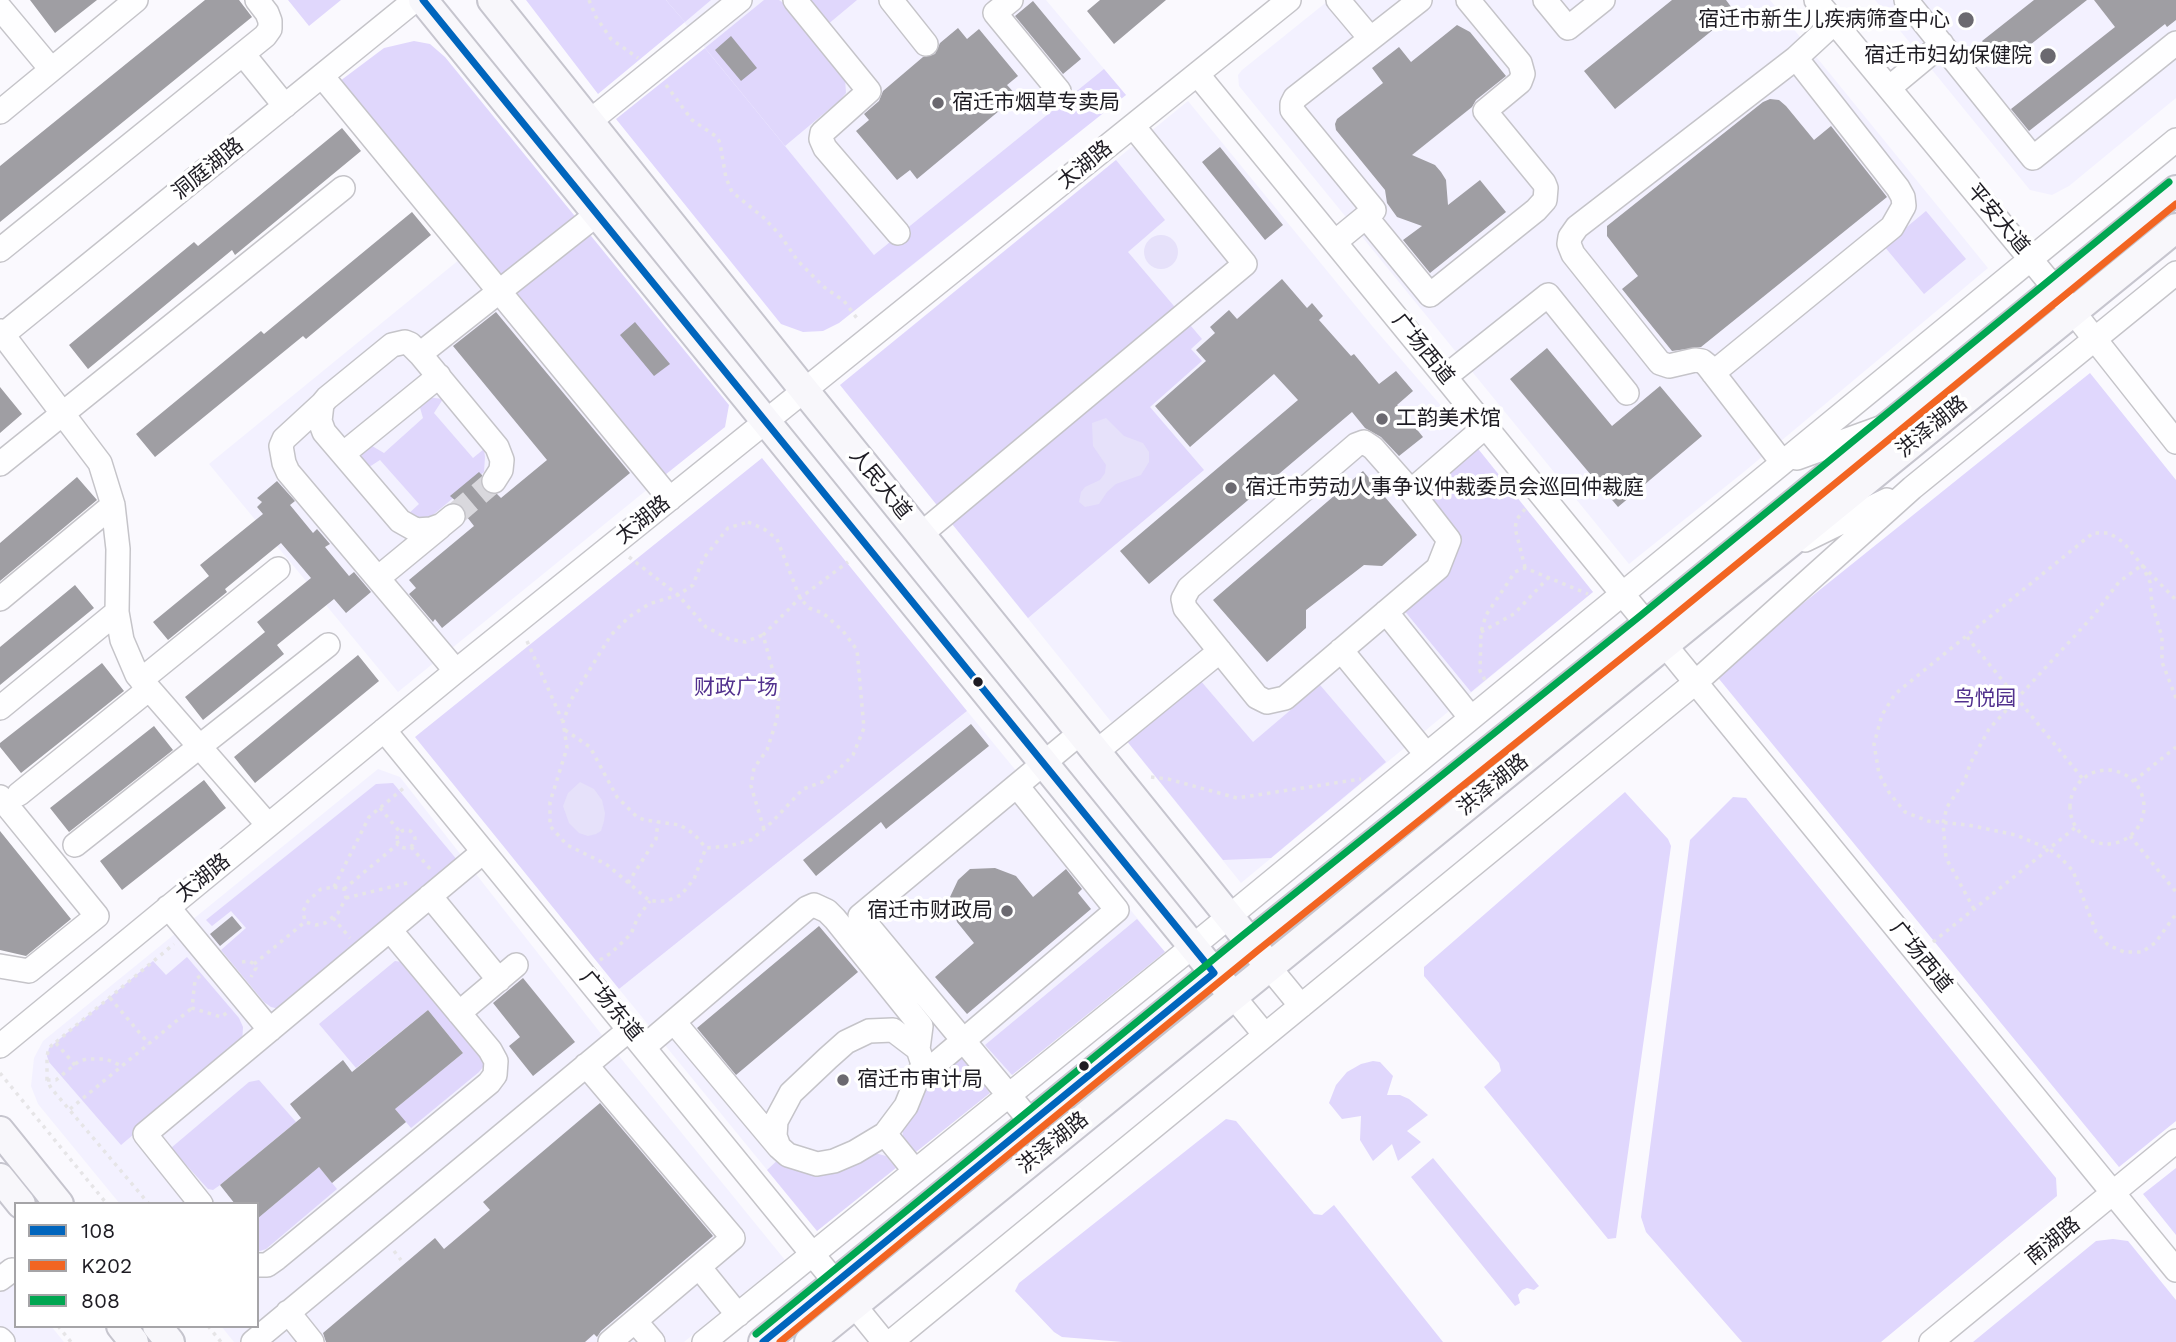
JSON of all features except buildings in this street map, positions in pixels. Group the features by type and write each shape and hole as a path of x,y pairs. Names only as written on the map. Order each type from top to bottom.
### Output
{"main road":[{"path":"423,0 1233,996"},
{"name":"人民大道","path":"492,0 1269,967"},
{"name":"洪泽湖路","path":"763,1342 1213,973 1647,624 2176,190"},
{"name":"洪泽湖路","path":"810,1342 2176,228"},
{"path":"0,1131 57,1202"},
{"path":"0,1178 19,1202"},
{"path":"123,1328 134,1342"},
{"path":"159,1328 170,1342"}],"street":[{"path":"8,0 0,7 51,69"},
{"path":"0,112 136,0"},
{"path":"0,250 265,36 270,29 267,13 257,0"},
{"name":"洞庭湖路","path":"1,334 415,0"},
{"path":"589,122 740,0"},
{"path":"795,0 869,91 822,133 821,139 825,148 898,233"},
{"path":"891,0 926,44"},
{"path":"1011,0 995,13 1059,91"},
{"name":"太湖路","path":"0,1046 456,671 1290,0"},
{"path":"1338,0 1370,38"},
{"path":"1335,242 1374,210 1293,110 1292,104 1295,98 1420,0"},
{"path":"1366,217 1430,295 1545,200 1544,183 1485,111 1520,82 1523,74 1520,63 1468,0"},
{"path":"1545,0 1568,28 1603,0"},
{"name":"平安大道","path":"1816,0 2056,290 2176,442"},
{"path":"1906,0 2033,158 2176,43"},
{"path":"1781,463 1702,361 1669,366 1660,363 1573,254 1570,237 1577,227 1796,58 1834,23"},
{"path":"1889,88 1942,44"},
{"path":"243,54 285,106"},
{"path":"1713,373 1892,227 1904,206 1898,188 1796,58"},
{"name":"广场西道","path":"1198,75 1538,490 1616,599 1647,624"},
{"path":"322,76 670,499"},
{"path":"920,535 1245,264 1133,126"},
{"path":"704,1342 1229,917 2176,140"},
{"path":"0,464 344,188"},
{"path":"420,354 596,215"},
{"path":"891,1342 1696,682 1912,488 2176,272"},
{"path":"1445,377 1548,295 1627,393"},
{"path":"1,334 100,463 113,505 118,550 117,612 122,640 137,675 268,825"},
{"path":"456,671 289,472 281,454 281,446 284,439 322,404 392,345 405,342 420,354 497,447 502,460 501,470 494,481"},
{"path":"343,454 439,376"},
{"path":"322,404 320,421 324,432 400,522 416,530 431,529 447,521 378,578"},
{"path":"1781,463 1893,423"},
{"path":"1411,491 1486,426"},
{"path":"1364,442 1373,448 1411,491 1449,540 1438,568 1285,698 1268,702 1257,697 1185,608 1183,599 1189,588 1356,445 1364,442"},
{"path":"1779,552 1912,488"},
{"path":"0,599 113,505"},
{"path":"121,946 9,795 145,685 278,569"},
{"path":"0,708 117,612"},
{"path":"1386,612 1471,718"},
{"path":"75,845 328,645"},
{"name":"广场西道","path":"1665,645 2176,1270"},
{"path":"1341,650 1426,754"},
{"path":"1031,1122 860,915 1043,764 1088,742 1220,651"},
{"name":"广场东道","path":"384,730 836,1283"},
{"path":"919,1079 1117,910 1017,786"},
{"path":"199,1202 145,1134 390,930 431,878 483,852"},
{"path":"431,878 507,972 459,1013"},
{"path":"645,1047 674,1022 807,908 814,905 835,919 921,1026 918,1049 923,1064 906,1106 885,1134 855,1152 834,1161 817,1164 788,1155 779,1147 674,1022"},
{"path":"169,907 270,1030"},
{"path":"0,966 29,971 97,916"},
{"path":"259,1265 267,1265 277,1258 489,1083 495,1075 496,1061 390,930"},
{"path":"1269,967 1301,1006"},
{"path":"1233,996 1265,1035"},
{"path":"253,1342 630,1029"},
{"path":"779,1147 775,1136 776,1121 791,1093 846,1042 869,1031 893,1030 918,1049"},
{"path":"586,1065 733,1238 610,1342"},
{"path":"885,1134 915,1171"},
{"name":"南湖路","path":"1931,1342 2176,1141"},
{"path":"699,1267 738,1315"},
{"path":"854,1306 884,1342"},
{"path":"288,1312 313,1342"},
{"path":"635,1321 653,1342"}],"path":[{"path":"589,0 596,17 611,39 654,69 692,120 717,137 726,178 732,192 764,218 798,261 824,287 844,302 871,337"},
{"path":"1525,568 1515,528 1517,519 1538,490"},
{"path":"563,722 571,700 611,635 629,617 649,604 678,595 693,585 703,559 729,528 748,522 777,539 800,598 809,608 823,613 843,631 857,650 863,727 853,755 822,782 803,789 764,830 751,840 706,848"},
{"path":"2176,600 2123,542 2109,533 2093,533 1895,694 1882,715 1874,744 1879,774 1890,794 1905,812 1928,821 2016,835 2049,849 2060,857 2073,871 2096,932 2108,945 2124,952 2142,952 2155,943 2176,914"},
{"path":"613,545 678,595 706,627 729,639 745,642 763,635 800,598 867,548"},
{"path":"2142,565 2150,582 2152,604 2162,637 2162,662 2176,698"},
{"path":"1974,909 1946,858 1943,822 1947,807 1965,780 1970,764 1989,729 2094,615 2119,582 2142,565"},
{"path":"1494,698 1480,671 1481,632 1486,615 1515,572 1525,568 1616,599"},
{"path":"1481,632 1514,614 1549,576"},
{"path":"518,622 563,722 566,748 550,802 550,826 566,845 606,864 650,901 667,901 681,895 694,879 706,848"},
{"path":"763,635 779,693 777,719 767,750 754,768 751,786 764,830"},
{"path":"1966,637 2083,779"},
{"path":"564,729 590,747 617,797 637,817 680,825 694,834 706,848"},
{"path":"2134,781 2176,747"},
{"path":"2110,770 2123,773 2134,781 2141,791 2144,803 2143,816 2130,836 2107,844 2085,837 2076,827 2070,807 2072,796 2083,779 2098,771 2110,770"},
{"path":"334,887 369,817 421,775"},
{"path":"1151,777 1237,798 1330,783 1398,776"},
{"path":"380,808 400,832"},
{"path":"628,883 656,839 657,822"},
{"path":"1918,954 2076,827"},
{"path":"405,830 414,833 415,843 411,847 398,844 396,840 400,832 405,830"},
{"path":"2130,836 2176,892"},
{"path":"344,889 398,844"},
{"path":"346,898 431,878 411,847"},
{"path":"305,922 303,911 308,901 321,889 344,889"},
{"path":"305,922 316,925 325,923 338,913 346,898 344,889"},
{"path":"582,971 611,953 631,934 638,917 650,901"},
{"path":"254,964 305,922"},
{"path":"147,1202 47,1080 47,1056 49,1048 55,1042 189,932"},
{"path":"69,1110 192,1008 195,981 215,963"},
{"path":"109,998 149,1044"},
{"path":"192,1008 221,1017 244,999"},
{"path":"55,1042 75,1065"},
{"path":"47,1080 57,1080 79,1061 106,1059 122,1066"},
{"path":"0,1073 105,1202"},
{"path":"60,1328 71,1342"},
{"path":"210,1328 221,1342"}],"shaded area":[{"path":"666,0 1046,0 1126,95 894,280"},
{"path":"1329,0 1770,0 1988,268 1629,564 1239,86 1238,75 1242,70"},
{"name":"宿迁市妇幼保健院","path":"1875,0 2176,0 2176,98 2069,186 2052,195 2030,190"},
{"path":"1188,101 1373,327 1475,445 1593,592 1241,883 840,385"},
{"path":"1161,235 1173,240 1178,252 1173,264 1161,269 1149,264 1144,252 1149,240"},
{"path":"476,246 665,475 398,692 209,464"},
{"path":"1106,418 1124,436 1143,443 1149,452 1149,462 1141,475 1116,484 1099,504 1085,507 1079,502 1081,492 1100,480 1106,465 1093,446 1092,423"},
{"path":"967,711 1165,952 817,1231 619,989"},
{"path":"378,769 400,777 602,1035 785,1260 684,1342 234,1342 223,1328 259,1328 259,1202 118,1202 38,1104 31,1086 34,1058 43,1041"},
{"path":"580,782 594,789 602,800 605,813 601,831 588,836 579,833 569,823 563,806 568,793"},
{"path":"0,1261 14,1278 14,1328 53,1328 64,1342 0,1342"}],"green space":[{"path":"288,0 341,0 309,26"},
{"path":"526,0 666,0 685,22 598,94"},
{"path":"666,0 711,0 685,22"},
{"path":"764,0 779,0 785,4 845,78 846,93 840,100 785,146 705,48"},
{"path":"806,0 857,0 827,25"},
{"path":"414,41 430,44 445,57 729,405 725,427 665,475 340,81 384,48"},
{"path":"705,48 874,255 1104,69 1126,95 839,323 823,331 803,332 781,324 616,119"},
{"path":"1116,160 1165,220 1128,252 1202,339 1191,349 1202,361 1150,407 1204,470 1028,618 840,385"},
{"path":"1926,211 1966,259 1924,294 1884,246"},
{"name":"鸟悦园","path":"2090,373 2176,480 2176,1121 2119,1167 1715,674"},
{"path":"427,397 443,399 434,413 473,458 484,449 485,457 484,472 427,520 406,516 419,504 380,460 366,469 362,453 367,443 384,453 423,418 418,401"},
{"path":"1475,445 1593,592 1471,692 1403,609 1451,555 1419,493"},
{"name":"财政广场","path":"762,458 967,711 619,989 415,737"},
{"path":"1200,680 1253,742 1320,685 1386,762 1271,858 1223,860 1126,740"},
{"path":"393,783 458,861 279,1009 271,1007 221,950 246,928 231,911 212,926 206,920 376,784"},
{"path":"1625,792 1668,839 1671,846 1616,1238 1608,1239 1484,1087 1501,1071 1499,1063 1424,976 1424,967"},
{"path":"1733,797 1746,798 2056,1178 2057,1196 1881,1342 1742,1342 1646,1232 1641,1217 1690,840"},
{"path":"1137,919 1165,952 1012,1075 985,1045"},
{"path":"187,957 239,1018 243,1027 242,1043 121,1145 49,1062 49,1048 153,961 166,975"},
{"path":"395,961 402,962 483,1057 483,1067 479,1072 411,1128 395,1109 463,1053 428,1010 356,1068 319,1024"},
{"path":"959,1055 990,1093 916,1152 903,1137 902,1126 931,1079"},
{"path":"1373,1061 1380,1062 1393,1076 1387,1095 1400,1095 1409,1099 1428,1115 1407,1131 1421,1142 1398,1161 1392,1144 1373,1161 1360,1140 1361,1116 1342,1119 1329,1103 1336,1085 1347,1072"},
{"path":"259,1080 296,1122 220,1185 213,1190 208,1189 171,1148 249,1082"},
{"path":"1226,1119 1236,1121 1314,1214 1322,1215 1334,1205 1443,1342 1123,1342 1062,1337 1015,1291 1019,1283"},
{"path":"867,1151 886,1156 896,1168 817,1231 767,1170 780,1158"},
{"path":"1433,1158 1539,1286 1534,1290 1522,1290 1518,1295 1520,1303 1515,1306 1411,1177"},
{"path":"319,1167 337,1189 266,1249 260,1251 259,1217"},
{"path":"2176,1168 2176,1235 2143,1194"},
{"path":"2096,1241 2128,1241 2176,1300 2176,1342 1973,1342"}],"tunnel":[{"path":"453,516 494,481"}],"transit line":[{"name":"108","path":"423,0 1214,973 763,1342"},
{"name":"808","path":"756,1334 1243,935 1640,616 2169,182"},
{"name":"K202","path":"780,1342 2176,204"}],"place":[{"name":"宿迁市新生儿疾病筛查中心","path":"1966,20"},
{"name":"宿迁市妇幼保健院","path":"2048,56"},
{"name":"宿迁市烟草专卖局","path":"938,103"},
{"name":"工韵美术馆","path":"1382,419"},
{"name":"宿迁市劳动人事争议仲裁委员会巡回仲裁庭","path":"1231,488"},
{"name":"宿迁市财政局","path":"1007,911"},
{"name":"宿迁市审计局","path":"843,1080"}]}
